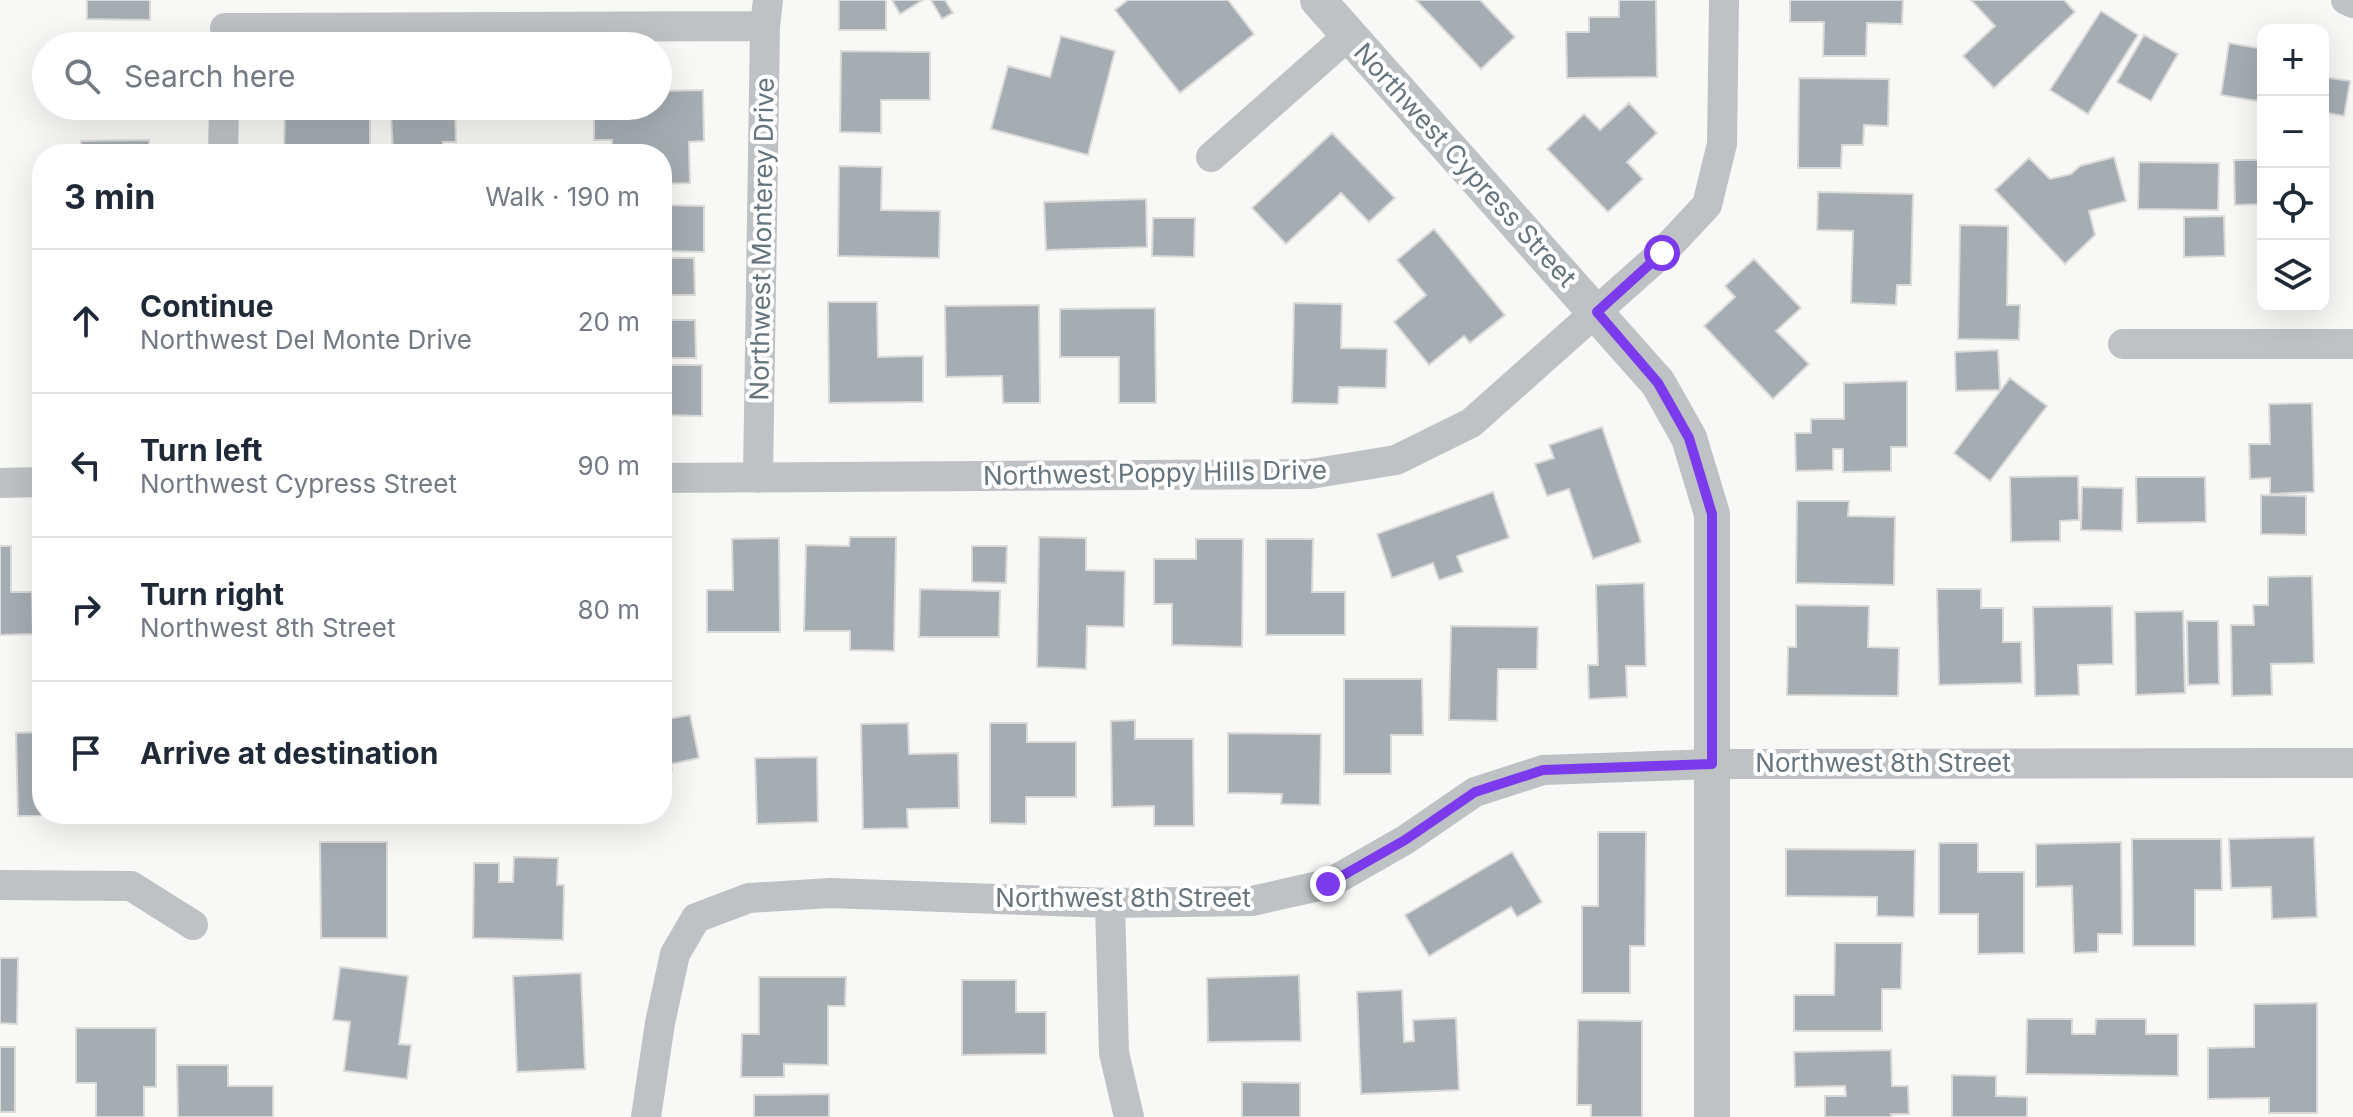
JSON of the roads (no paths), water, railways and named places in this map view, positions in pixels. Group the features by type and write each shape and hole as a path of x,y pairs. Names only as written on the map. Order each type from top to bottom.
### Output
{"street":[{"name":"Northwest Cypress Street","path":"1318,0 1658,383 1689,438 1712,514 1712,1117"},
{"name":"Northwest Poppy Hills Drive","path":"672,478 1310,474 1396,460 1471,423 1662,253 1707,205 1722,144 1724,0"},
{"path":"2346,0 2353,3"},
{"path":"224,25 766,13"},
{"name":"Northwest Monterey Drive","path":"758,478 766,13"},
{"name":"Northwest Cypress Street","path":"1211,157 1349,35"},
{"path":"223,144 224,120"},
{"path":"2123,344 2353,344"},
{"path":"0,483 32,482"},
{"name":"Northwest 8th Street","path":"646,1117 660,1023 675,954 696,918 749,898 830,893 1110,903 1252,901 1328,884 1405,840 1475,792 1543,770 1712,764 2353,763"},
{"path":"0,885 131,886 193,925"},
{"path":"1110,903 1114,1053 1129,1117"}]}
